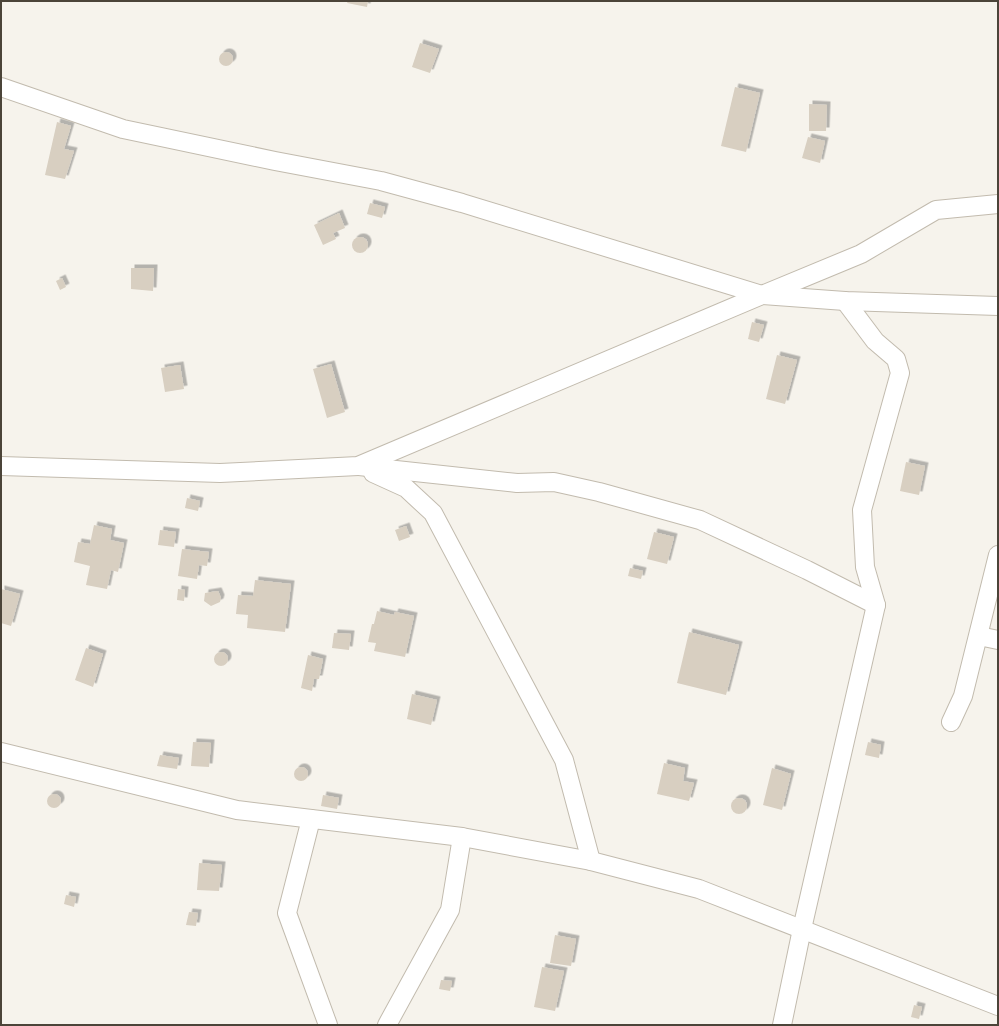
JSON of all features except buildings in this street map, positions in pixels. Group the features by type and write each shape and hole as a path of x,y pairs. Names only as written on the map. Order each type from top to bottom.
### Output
{"street":[{"path":"1,87 123,129 275,162 381,181 462,203 762,295 844,301 998,306"},
{"path":"358,466 861,254 936,210 998,204"},
{"path":"782,1025 802,929 876,605 865,567 862,510 900,373 896,358 875,340 844,301"},
{"path":"1,466 220,473 358,466 517,483 554,482 599,492 700,520 807,570 876,605"},
{"path":"358,466 406,488 434,513 564,760 591,861"},
{"path":"951,722 963,696 998,555"},
{"path":"979,636 998,640"},
{"path":"1,752 237,810 462,837 591,861 699,889 998,1006"},
{"path":"311,819 287,913 328,1025"},
{"path":"387,1025 450,910 462,837"}]}
